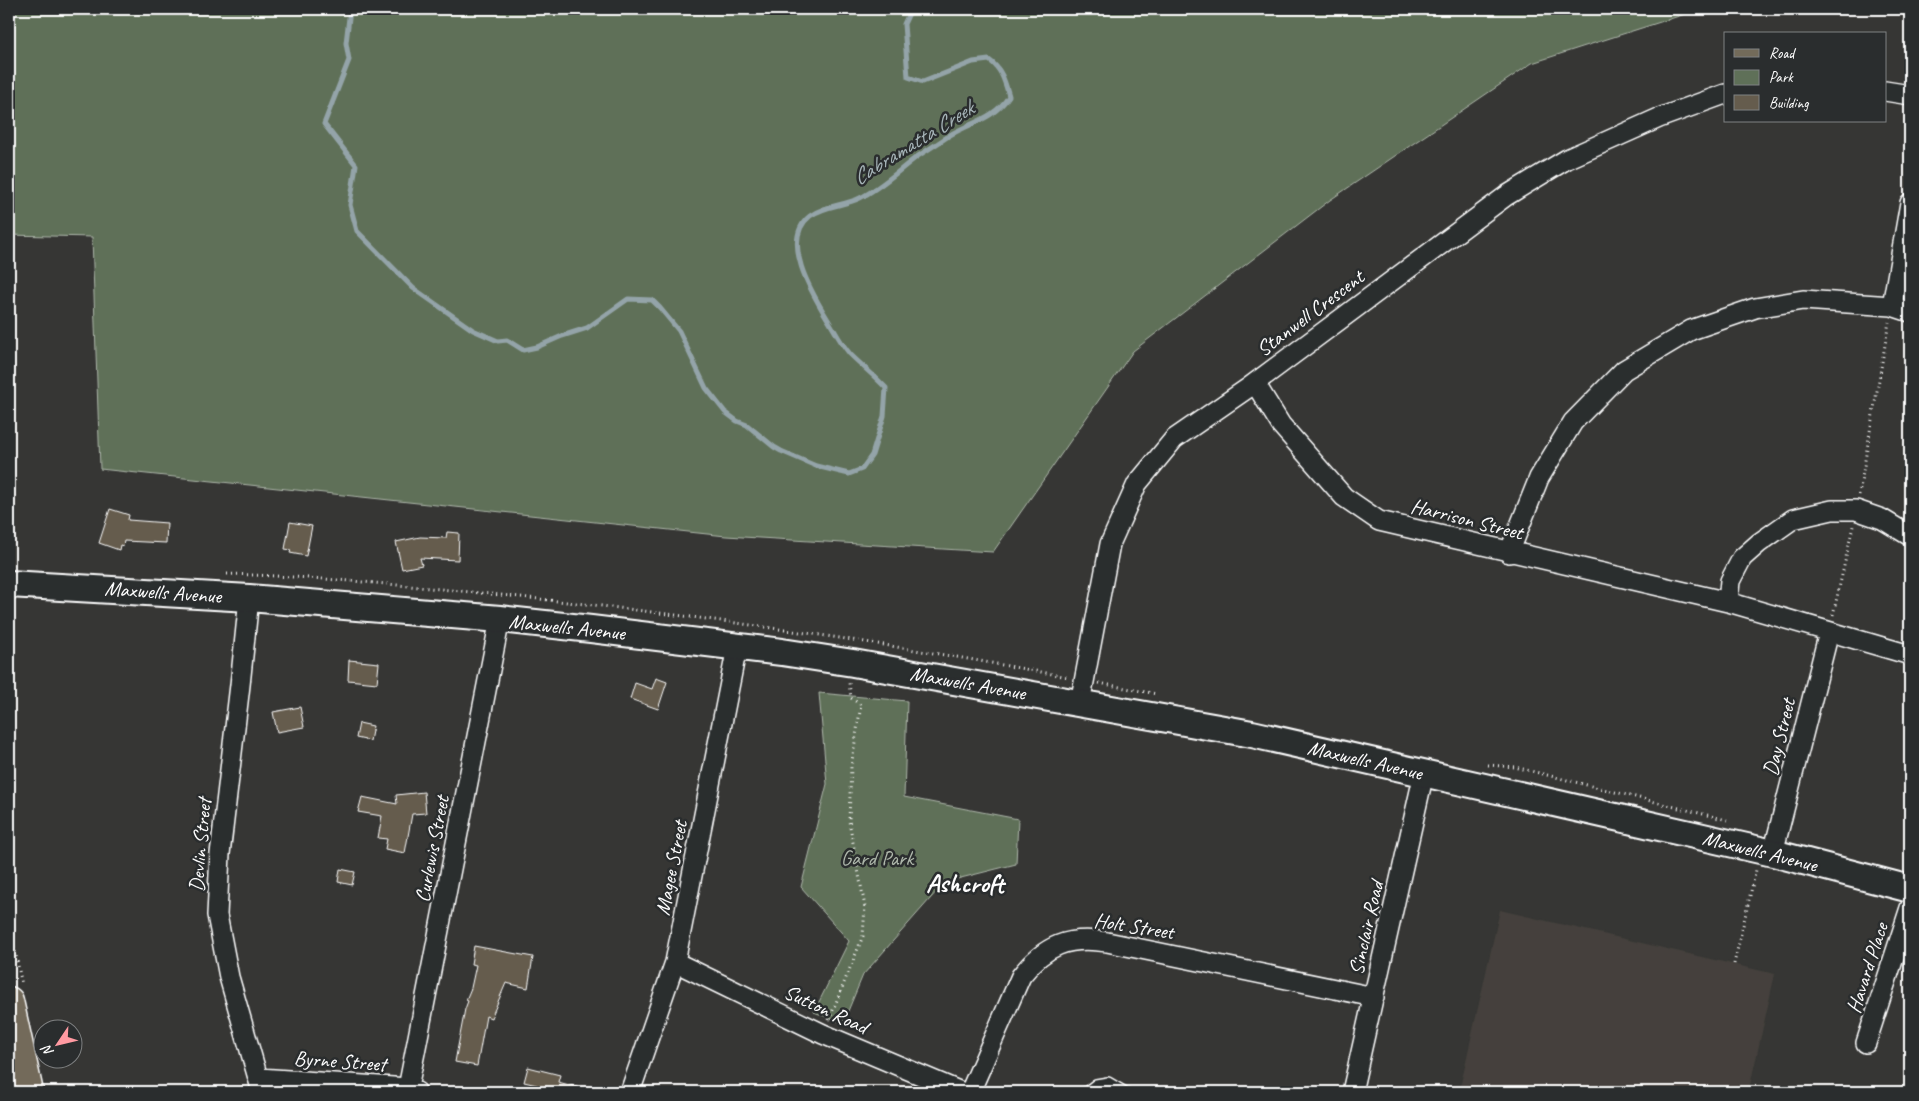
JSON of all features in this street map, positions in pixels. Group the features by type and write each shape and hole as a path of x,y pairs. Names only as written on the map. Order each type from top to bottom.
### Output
{"main road":[{"path":"9,1002 29,1092"}],"street":[{"path":"1886,91 1910,95"},
{"name":"Stanwell Crescent","path":"1080,703 1110,544 1136,484 1174,439 1255,383 1506,196 1567,159 1659,118 1724,94"},
{"path":"1892,306 1910,203"},
{"path":"1508,553 1539,478 1573,422 1624,370 1691,330 1756,308 1803,300 1892,306 1910,312"},
{"name":"Harrison Street","path":"1255,383 1281,425 1344,497 1379,521 1508,553 1728,602 1910,655"},
{"path":"1728,602 1730,581 1742,558 1759,543 1793,519 1832,510 1856,510 1882,519 1910,536"},
{"name":"Maxwells Avenue","path":"9,584 249,598 500,619 591,628 853,663 1252,734 1424,773 1765,862 1910,889"},
{"name":"Devlin Street","path":"249,598 220,854 217,915 228,977 260,1085"},
{"name":"Curlewis Street","path":"413,1090 500,619"},
{"name":"Day Street","path":"1765,862 1829,632"},
{"name":"Magee Street","path":"630,1092 676,962 737,647"},
{"name":"Sinclair Road","path":"1352,1092 1424,773"},
{"name":"Havard Place","path":"1866,1043 1910,908"},
{"name":"Holt Street","path":"970,1092 1021,976 1043,953 1060,944 1091,940 1107,942 1374,997"},
{"name":"Sutton Road","path":"676,962 823,1034 960,1092"},
{"name":"Byrne Street","path":"260,1085 413,1090"}],"lane":[{"path":"1086,1092 1096,1084 1108,1082 1126,1092"}],"path":[{"path":"1829,632 1856,510 1892,306"},
{"path":"823,1034 863,936 866,907 849,821 851,767 860,705 851,698 849,683"},
{"path":"1734,964 1765,862"}],"shaded area":[{"path":"1500,910 1775,974 1749,1090 1751,1092 1459,1092"}],"green space":[{"path":"9,9 1701,9 1532,63 1330,200 1133,351 993,552 726,536 100,469 92,237 9,235"},
{"name":"Gard Park","path":"819,693 907,701 904,797 1018,819 1016,864 945,882 863,975 843,1023 814,1012 849,941 801,887 827,784"}],"building":[{"path":"110,509 129,515 128,520 167,523 166,543 124,541 123,546 120,545 119,550 99,543"},
{"path":"290,522 312,526 306,556 290,553 291,550 285,549"},
{"path":"447,532 459,533 458,560 420,558 422,565 402,569 396,542 420,537 446,538"},
{"path":"349,660 379,663 377,683 348,680"},
{"path":"656,678 667,682 658,709 630,699 635,683 652,689"},
{"path":"300,707 304,727 277,732 273,712"},
{"path":"359,723 373,726 370,741 356,738"},
{"path":"424,792 426,813 412,814 405,853 385,849 387,839 378,838 382,816 358,812 362,797 397,804 396,795"},
{"path":"340,869 355,872 352,885 338,882"},
{"path":"474,946 533,957 528,988 506,983 491,1018 486,1016 477,1066 455,1062 468,1001 466,1000 471,988 476,965 471,964"},
{"path":"528,1067 560,1075 558,1082 581,1088 580,1092 535,1092 537,1085 524,1082"}],"waterway":[{"name":"Cabramatta Creek","path":"350,9 346,43 349,60 324,124 356,165 350,205 357,231 413,288 473,330 498,341 507,340 523,350 537,347 587,328 628,299 652,300 679,331 706,388 725,412 737,421 747,425 781,451 816,466 849,474 862,469 872,455 884,416 886,388 847,350 816,299 802,270 798,254 798,240 801,227 816,212 854,201 868,194 918,156 950,135 990,115 1009,96 1000,72 989,60 973,62 923,82 908,77 904,24 911,9"}],"district":[{"name":"Ashcroft","path":"965,883"}]}
